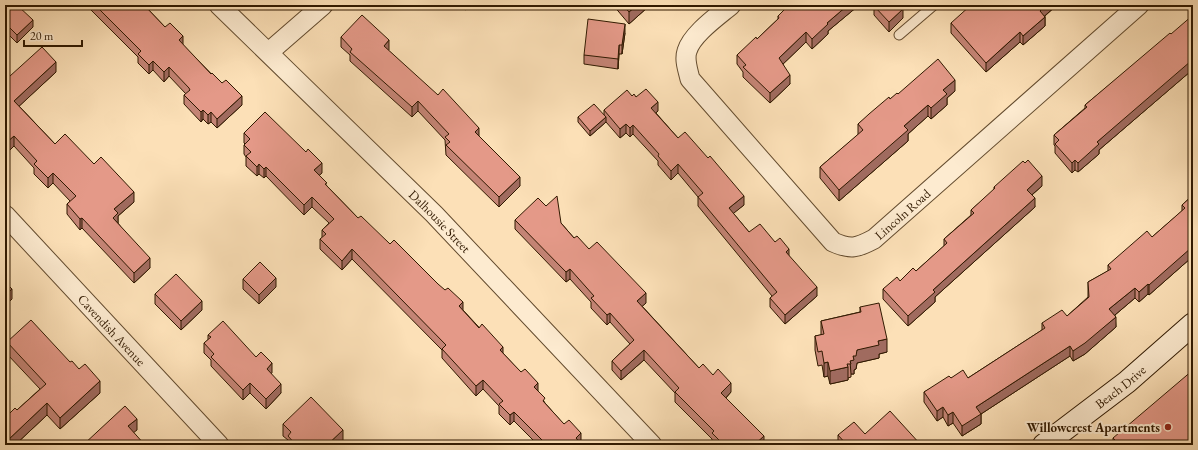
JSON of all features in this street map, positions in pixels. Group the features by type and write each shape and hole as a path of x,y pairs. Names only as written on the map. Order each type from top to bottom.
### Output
{"main road":[{"name":"Beach Drive","path":"1044,445 1127,382 1193,324"}],"street":[{"name":"Dalhousie Street","path":"219,5 434,214 652,445"},
{"path":"269,52 323,5"},
{"name":"Lincoln Road","path":"731,5 697,34 687,50 686,63 690,79 833,242 842,246 857,248 874,239 1139,5"},
{"name":"Cavendish Avenue","path":"5,215 219,445"}],"lane":[{"path":"899,35 934,5"}],"building":[{"path":"5,5 17,5 33,20 17,35 5,23"},
{"path":"95,5 144,5 165,27 170,23 183,36 179,40 211,74 212,73 222,83 226,80 242,96 217,119 211,112 208,115 203,110 201,112 184,95 190,90 189,88 169,67 164,72 153,61 149,65 138,54 141,51"},
{"path":"623,5 637,5 629,12"},
{"path":"789,5 791,7 793,5 848,5 827,23 828,24 812,39 806,32 779,58 790,75 770,93 743,67 746,65 737,55 756,37 757,39 779,18 778,16"},
{"path":"874,5 900,5 903,9 889,22"},
{"path":"971,5 1046,5 1040,11 1045,17 1023,36 1020,32 986,63 951,23"},
{"path":"362,15 389,40 384,46 438,95 443,89 479,128 475,132 520,177 499,197 446,145 450,142 445,137 449,134 418,101 412,107 350,52 352,49 341,37"},
{"path":"1193,15 1193,55 1189,59 1191,61 1097,142 1099,144 1078,163 1075,160 1072,163 1055,144 1059,140 1054,135 1087,107 1085,105"},
{"path":"588,19 625,24 622,45 619,45 618,59 584,55"},
{"path":"42,47 56,62 14,101 55,144 65,134 94,164 101,157 134,192 114,209 118,213 113,218 150,258 134,273 67,204 76,196 53,173 48,178 34,164 37,161 14,136 7,142 5,140 5,71 10,76"},
{"path":"938,59 955,80 943,90 947,94 931,108 928,105 904,126 908,130 839,190 820,167 863,130 858,124 889,97 890,99 897,93 898,94"},
{"path":"646,89 658,102 651,108 678,138 685,132 708,158 710,156 744,196 729,208 749,232 760,224 775,242 780,238 789,249 786,252 817,287 785,315 770,298 777,292 698,197 703,193 678,164 671,171 658,156 659,154 633,125 630,128 626,124 620,129 604,110 627,90 632,96 634,94 636,97"},
{"path":"594,104 606,117 590,131 578,117"},
{"path":"265,112 306,152 308,149 322,163 314,170 327,183 325,184 358,218 361,216 390,244 394,240 438,284 445,290 448,288 463,302 459,306 479,328 482,324 503,347 500,350 521,372 525,369 538,383 534,387 545,398 543,401 564,424 569,420 581,433 576,438 582,445 547,445 514,412 510,415 499,404 503,401 483,380 476,386 442,349 446,345 352,249 342,261 320,239 326,234 322,230 334,219 312,197 304,205 266,167 264,169 259,164 257,167 246,156 251,152 244,145 250,139 244,133"},
{"path":"1028,160 1042,176 1027,190 1035,198 933,290 935,292 908,316 883,289 897,277 900,281 913,268 916,271 947,243 944,239 974,213 971,210 995,188 994,187 1023,161 1025,163"},
{"path":"1193,195 1193,241 1188,245 1191,248 1149,285 1148,284 1139,292 1135,288 1109,309 1116,317 1073,351 1070,346 976,407 981,414 962,426 953,412 948,415 943,407 937,411 924,392 949,376 951,378 963,370 968,378 1045,328 1042,323 1062,310 1067,316 1089,297 1088,282 1111,269 1108,265 1147,231 1152,237 1185,208 1182,205"},
{"path":"557,196 561,223 574,238 577,236 589,249 597,242 646,293 637,301 699,368 703,364 713,375 718,369 731,383 721,393 764,436 754,445 724,445 712,433 714,431 675,392 679,388 644,350 621,371 612,361 634,340 610,313 607,315 591,298 594,296 570,269 566,272 515,220 538,198 546,206"},
{"path":"260,262 276,278 259,295 243,279"},
{"path":"176,274 202,301 181,321 155,294"},
{"path":"5,282 12,289 5,296"},
{"path":"879,303 887,339 878,341 879,345 857,350 856,356 853,356 854,360 850,361 851,364 847,364 848,367 830,371 828,362 824,363 822,351 818,352 815,336 824,334 821,321 861,312 860,307"},
{"path":"31,320 70,362 72,361 79,369 85,364 100,381 60,418 47,403 8,440 5,436 5,418 15,408 17,410 46,384 7,342"},
{"path":"223,321 256,357 261,352 272,363 267,369 281,384 266,399 250,383 243,390 211,357 214,354 204,343 211,337 208,335"},
{"path":"1193,370 1193,445 1120,445 1113,438"},
{"path":"311,397 343,430 327,445 296,445 288,436 291,432 283,424"},
{"path":"125,406 137,419 128,426 145,445 83,445"},
{"path":"890,411 921,445 847,445 838,435 854,422 865,434"}],"place":[{"name":"Willowcrest Apartments","path":"1168,427"}]}
